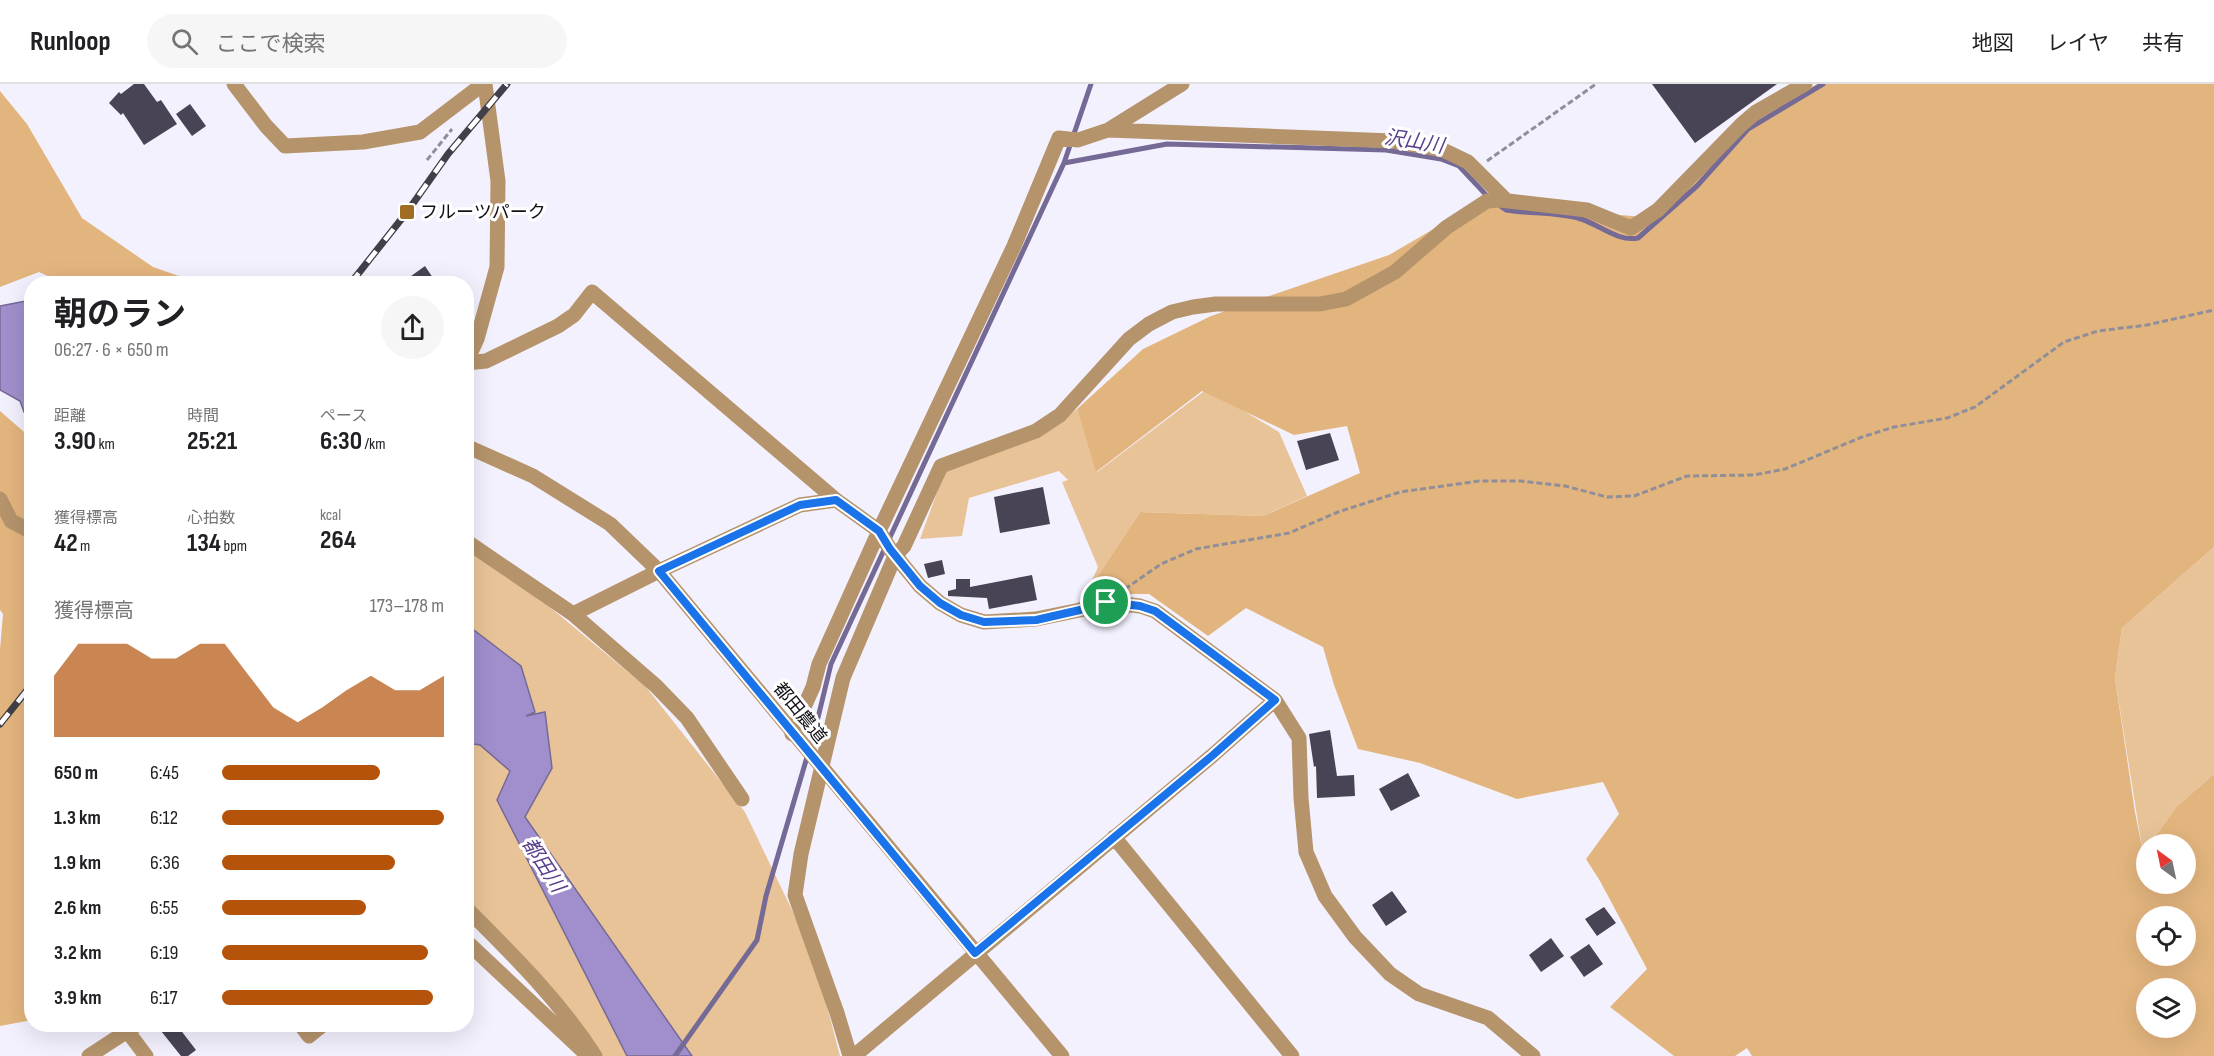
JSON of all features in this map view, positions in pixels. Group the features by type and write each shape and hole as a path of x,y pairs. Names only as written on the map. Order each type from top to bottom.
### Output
{"street":[{"path":"234,84 266,126 285,146 363,142 420,132 484,84 498,181 497,267 474,346"},
{"path":"850,1056 795,895 819,766 843,678 887,543 1059,138 1078,140 1108,130 1182,84"},
{"path":"887,543 904,546 941,466 1036,431 1060,415 1129,339 1149,324 1172,312 1192,306 1216,304 1320,304 1346,299 1395,272 1447,226 1498,201 1587,210 1631,228 1658,210 1756,112 1805,84"},
{"path":"1108,130 1394,141 1443,150 1468,162 1475,168 1498,201"},
{"path":"474,362 486,361 558,326 574,315 592,292 887,543 920,586 940,603 961,615 984,622 1036,620 1106,602 1140,606 1155,611 1275,700 1299,738 1306,852 1324,896 1355,937 1390,974 1419,994 1488,1018 1527,1054"},
{"name":"都田農道","path":"474,450 533,477 610,524 659,571 796,739 1062,1056"},
{"path":"0,499 11,521 24,528"},
{"path":"573,614 800,505 836,500"},
{"path":"796,739 819,664 887,543"},
{"path":"474,546 573,614 656,686 687,718 742,799"},
{"path":"854,1056 1275,700"},
{"path":"1114,837 1292,1056"},
{"path":"474,916 542,985 595,1056"},
{"path":"474,949 588,1056"},
{"path":"89,1056 127,1032"},
{"path":"135,1032 146,1056"}],"path":[{"path":"1475,168 1596,84"},
{"path":"1106,602 1161,564 1196,549 1289,533 1338,512 1400,492 1479,481 1521,481 1565,486 1607,497 1634,496 1687,476 1754,475 1785,470 1862,437 1894,427 1947,418 1975,407 2064,342 2098,331 2147,325 2214,310"}],"shaded area":[{"path":"1817,84 2214,84 2214,547 2122,628 2115,678 2139,834 2136,834 2136,894 2196,894 2196,834 2157,834 2176,807 2214,774 2214,1056 1752,1056 1747,1048 1735,1056 1674,1056 1610,1007 1647,969 1586,859 1619,814 1603,782 1517,799 1420,763 1358,749 1334,685 1323,647 1246,608 1208,636 1149,594 1086,594 1140,512 1263,516 1360,473 1347,426 1294,435 1202,391 1096,472 1077,409 1143,349 1211,316 1389,255 1478,203 1644,217 1745,125"},
{"path":"0,91 27,124 82,218 153,267 179,276 48,276 39,272 0,287"},
{"path":"1207,389 1279,432 1307,496 1263,516 1140,512 1086,594 1098,567 1062,482 1068,480 1059,471 969,498 962,536 920,539 946,468 1050,429 1077,409 1097,472"},
{"path":"0,411 24,432 24,1022 0,1026 0,649 3,614 0,610"},
{"path":"2214,547 2214,774 2176,807 2157,834 2140,834 2115,678 2122,628"},
{"path":"474,555 528,589 646,687 745,812 814,956 840,1056 600,1056 474,913"}],"water":[{"path":"24,302 24,412 20,401 0,390 0,306"},
{"name":"都田川","path":"474,630 521,666 535,712 526,716 545,712 552,768 525,817 692,1056 627,1056 497,800 510,771 480,745 474,744"}],"building":[{"path":"134,84 144,84 157,102 161,100 177,124 144,145 123,113 121,115 109,103 119,92 121,94"},
{"path":"1652,84 1777,84 1695,143"},
{"path":"190,104 206,126 192,136 176,114"},
{"path":"425,266 432,276 411,276"},
{"path":"1330,433 1339,460 1306,470 1297,441"},
{"path":"1043,487 1050,524 1000,533 994,497"},
{"path":"942,560 945,574 928,578 924,564"},
{"path":"1032,575 1037,600 989,609 987,598 948,596 948,591 956,589 956,579 970,579 970,587"},
{"path":"1330,730 1337,776 1354,775 1355,796 1317,798 1316,766 1314,767 1309,734"},
{"path":"1408,773 1420,796 1391,811 1379,789"},
{"path":"1392,891 1407,912 1386,926 1372,905"},
{"path":"1604,907 1616,923 1597,936 1585,919"},
{"path":"1551,938 1564,956 1541,972 1529,955"},
{"path":"1589,944 1603,964 1584,977 1570,957"},
{"path":"162,1032 182,1032 196,1050 188,1056 181,1056"}],"waterway":[{"path":"675,1056 757,940 766,896 815,730 831,664 1064,163 1091,84"},
{"name":"沢山川","path":"1499,205 1506,210 1581,219 1623,238 1638,238 1697,186 1748,129 1823,84"},
{"name":"沢山川","path":"1064,163 1167,144 1386,150 1441,159 1459,166 1489,198"}],"railway":[{"path":"356,276 407,212 448,154 507,84"},
{"path":"0,724 24,694"}],"place":[{"name":"フルーツパーク","path":"407,212"}],"route":[{"path":"836,500 879,531 890,549 920,586 940,603 961,615 984,622 1036,620 1106,602 1140,606 1155,611 1275,700 1213,755 975,953 659,571 800,505 836,500"}]}
